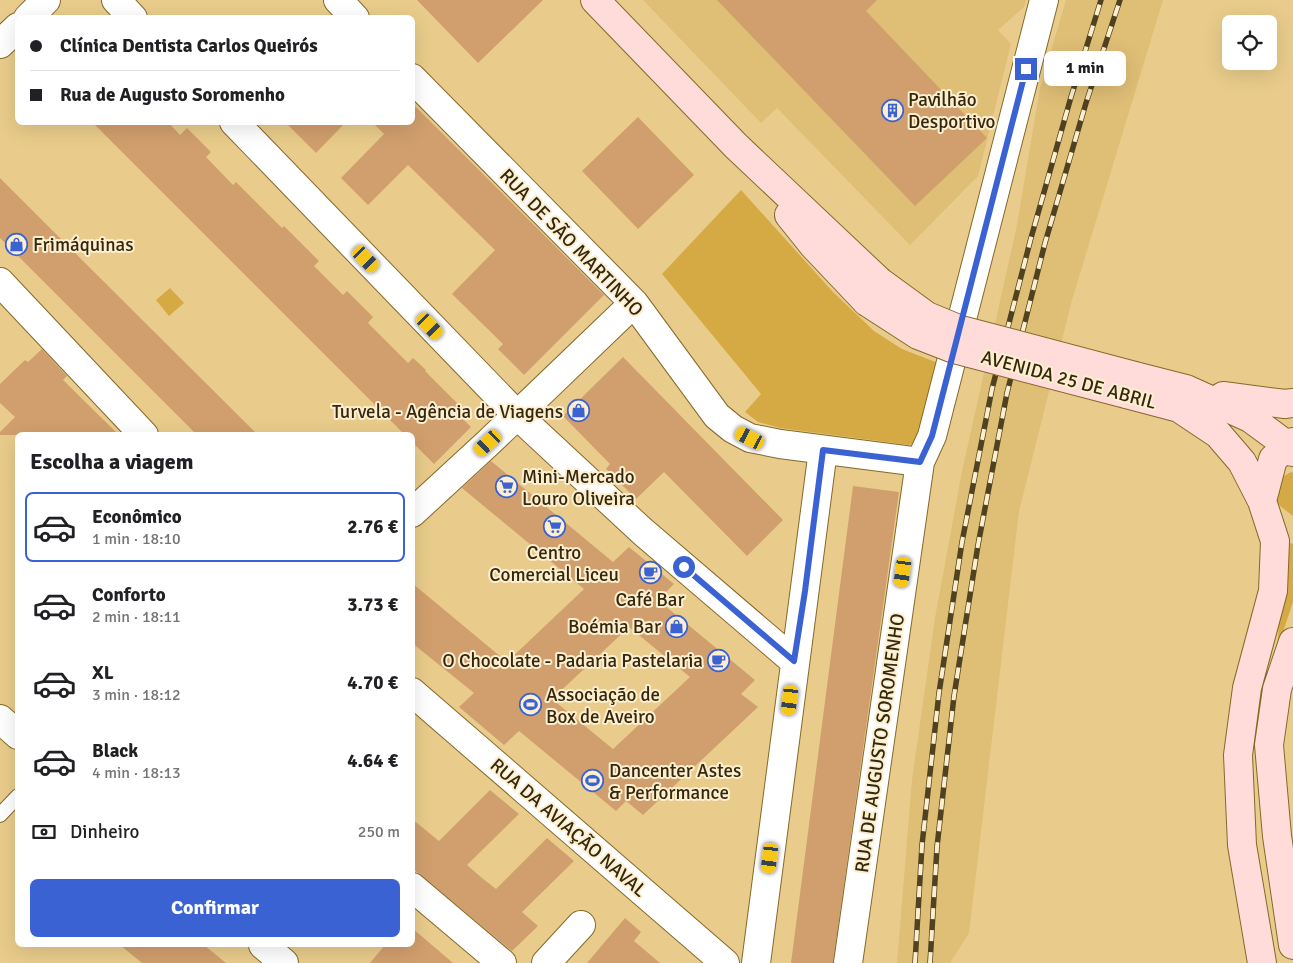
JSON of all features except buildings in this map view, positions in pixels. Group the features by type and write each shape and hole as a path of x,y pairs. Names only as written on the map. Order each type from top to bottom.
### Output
{"street":[{"path":"31,15 46,0"},
{"path":"116,0 130,15"},
{"path":"338,0 352,15"},
{"name":"AVENIDA 25 DE ABRIL","path":"594,0 873,291 961,330 1131,385 1179,408 1218,434 1242,462 1262,501"},
{"name":"RUA DE AUGUSTO SOROMENHO","path":"848,963 920,462 932,436 1044,0"},
{"name":"RUA DE SÃO MARTINHO","path":"415,81 634,303 717,416 733,429 750,438 780,444 920,462"},
{"path":"237,125 516,415 642,531 794,661"},
{"path":"0,282 141,432"},
{"path":"415,510 634,303"},
{"name":"AVENIDA 25 DE ABRIL","path":"1131,385 1186,389 1250,418 1291,447"},
{"path":"1186,389 1240,399 1285,404 1293,403"},
{"path":"1262,963 1242,845 1238,755 1247,688 1273,591 1275,541 1262,501 1273,459 1291,447"},
{"path":"756,963 823,450"},
{"path":"1262,501 1278,518 1293,528"},
{"path":"1293,642 1277,689 1269,745 1277,836 1293,945"},
{"name":"RUA DA AVIAÇÃO NAVAL","path":"415,695 725,963"},
{"path":"0,719 15,732"},
{"path":"415,890 502,963"},
{"path":"546,963 581,924"},
{"path":"265,947 284,963"}],"lane":[{"path":"0,815 15,799"}],"shaded area":[{"path":"643,0 1026,0 1024,7 998,30 1011,44 978,176 910,245 777,108 761,123"},
{"path":"1066,0 1163,0 1072,300 1019,511 969,933 950,963 897,963 912,780 935,618 962,471 1017,225 1040,88"},
{"path":"741,190 833,292 874,331 902,349 938,363 917,442 909,445 780,428 758,422 745,412 761,394 662,274"},
{"path":"170,288 184,303 169,316 156,300"},
{"path":"1291,472 1293,473 1293,516 1280,506 1272,494 1277,480"},
{"path":"1285,541 1293,544 1293,602 1277,650"}],"railway":[{"path":"915,963 922,845 939,693 962,542 992,389 1031,238 1101,0"},
{"path":"930,963 937,847 954,696 978,545 1007,393 1045,243 1086,103 1120,0"}],"place":[{"name":"Pavilhão Desportivo","path":"892,110"},
{"name":"Frimáquinas","path":"17,244"},
{"name":"Turvela - Agência de Viagens","path":"579,411"},
{"name":"Mini-Mercado Louro Oliveira","path":"506,487"},
{"name":"Centro Comercial Liceu","path":"554,526"},
{"name":"Café Bar","path":"650,573"},
{"name":"Boémia Bar","path":"677,626"},
{"name":"O Chocolate - Padaria Pastelaria","path":"719,660"},
{"name":"Associação de Box de Aveiro","path":"530,705"},
{"name":"Dancenter Astes & Performance","path":"593,781"}],"route":[{"path":"684,567 794,661 823,450 920,462 932,436 1026,69"}]}
